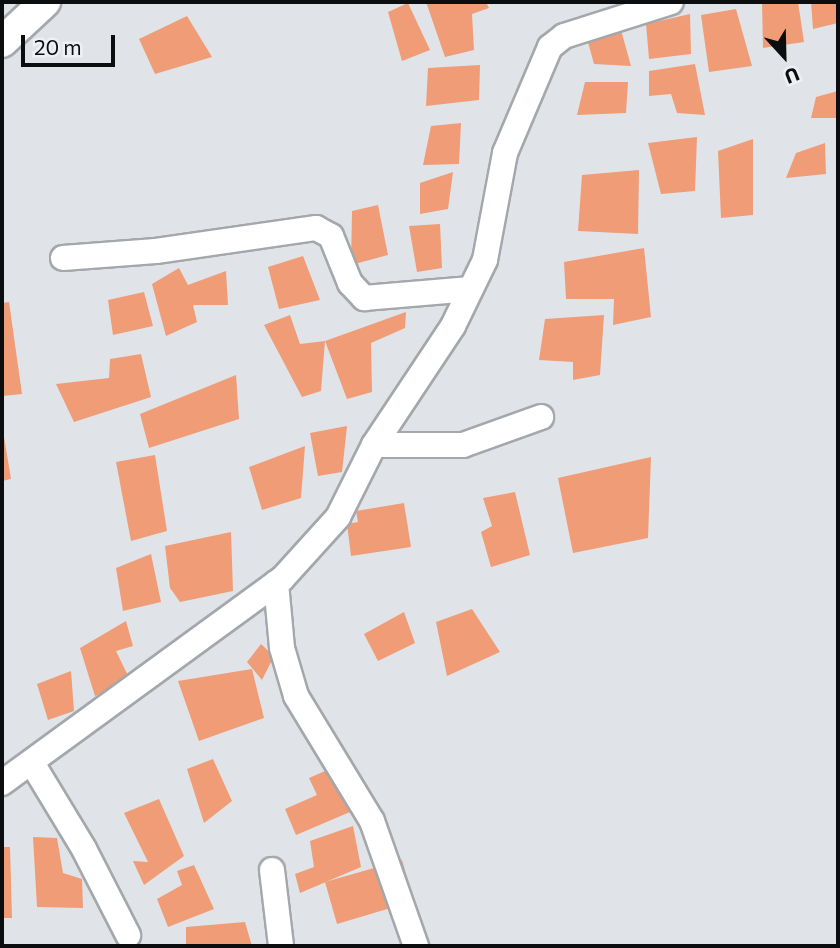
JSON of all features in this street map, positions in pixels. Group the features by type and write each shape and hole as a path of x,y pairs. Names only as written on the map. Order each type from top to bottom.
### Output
{"street":[{"path":"2,42 44,2"},
{"path":"2,783 276,583 338,517 374,445 453,326 485,260 505,153 550,47 564,36 671,2"},
{"path":"63,258 321,228 331,236 350,283 364,298 471,289"},
{"path":"374,445 463,444 541,417"},
{"path":"276,583 282,648 292,687 372,821 416,946"},
{"path":"32,763 84,849 128,935"},
{"path":"272,870 281,946"}],"building":[{"path":"426,2 486,2 489,8 472,14 474,50 445,57"},
{"path":"762,2 798,2 804,42 763,48"},
{"path":"811,2 838,2 838,23 813,29"},
{"path":"408,3 430,50 402,61 388,12"},
{"path":"736,9 752,66 709,72 701,15"},
{"path":"690,14 691,54 649,59 646,24"},
{"path":"187,16 212,57 155,74 139,39"},
{"path":"621,30 631,66 594,64 586,35"},
{"path":"695,64 705,115 677,113 671,94 649,96 649,71"},
{"path":"480,65 479,100 426,106 428,68"},
{"path":"585,82 628,82 626,113 577,115"},
{"path":"838,91 838,118 811,118 816,97"},
{"path":"461,123 459,164 423,165 431,126"},
{"path":"697,137 695,191 661,194 648,143"},
{"path":"753,139 753,215 721,218 718,151"},
{"path":"825,143 826,174 786,178 796,153"},
{"path":"639,170 638,234 578,231 582,175"},
{"path":"453,172 448,209 420,214 420,183"},
{"path":"378,205 388,255 351,265 352,211"},
{"path":"440,224 442,268 417,272 409,226"},
{"path":"644,248 651,317 613,325 614,299 566,299 564,262"},
{"path":"303,256 320,300 279,309 268,267"},
{"path":"179,268 188,285 226,271 228,305 193,305 197,322 166,336 152,284"},
{"path":"144,292 153,326 113,335 108,300"},
{"path":"9,302 22,394 2,396 2,303"},
{"path":"406,312 405,328 371,343 372,392 347,399 325,341"},
{"path":"290,315 300,344 325,341 321,391 302,397 264,325"},
{"path":"604,315 600,375 573,380 573,362 539,360 545,319"},
{"path":"141,354 151,397 74,422 56,384 109,378 110,359"},
{"path":"236,375 239,419 149,448 140,414"},
{"path":"2,425 11,479 2,481"},
{"path":"347,426 342,472 318,476 310,433"},
{"path":"305,446 301,498 262,510 249,467"},
{"path":"155,455 167,531 131,541 116,462"},
{"path":"651,457 648,538 573,553 558,478"},
{"path":"515,492 530,555 491,567 481,532 492,526 483,498"},
{"path":"404,503 411,547 351,556 347,524 358,522 356,511"},
{"path":"231,532 233,591 180,602 170,588 165,546"},
{"path":"151,554 161,602 123,611 116,568"},
{"path":"472,609 500,652 447,676 436,622"},
{"path":"404,612 415,643 378,661 364,634"},
{"path":"126,621 133,646 116,651 131,682 95,696 80,648"},
{"path":"261,644 274,656 262,680 247,662"},
{"path":"252,669 264,718 199,741 178,681"},
{"path":"71,671 74,711 48,720 37,684"},
{"path":"213,759 232,801 204,823 187,769"},
{"path":"332,768 350,812 296,835 285,809 317,795 309,778"},
{"path":"159,799 184,856 144,885 133,861 148,862 124,813"},
{"path":"353,826 361,867 300,893 295,874 314,867 310,841"},
{"path":"33,837 57,838 63,873 82,879 83,908 37,907"},
{"path":"2,847 10,847 12,918 2,918"},
{"path":"402,860 414,901 337,924 325,882"},
{"path":"194,865 214,909 168,927 157,899 182,885 177,871"},
{"path":"245,922 252,946 186,946 186,927"}]}
